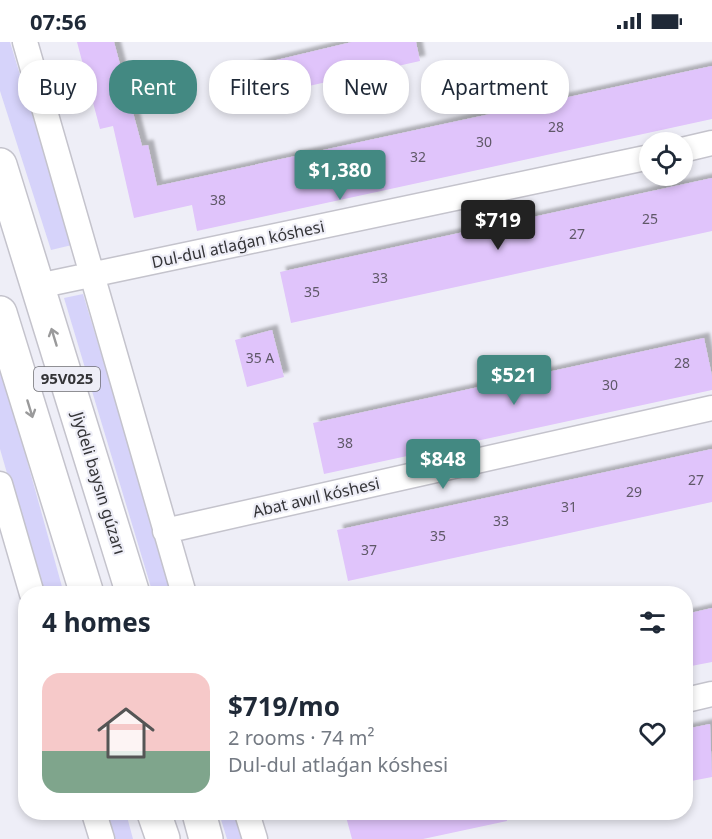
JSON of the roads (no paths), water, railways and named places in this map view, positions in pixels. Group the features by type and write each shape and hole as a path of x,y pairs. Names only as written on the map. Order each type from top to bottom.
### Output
{"main road":[{"name":"Jiydeli baysın gúzarı","path":"0,165 132,586"},
{"name":"95V025","path":"0,313 85,586"},
{"path":"156,820 162,839"},
{"path":"201,820 206,839"}],"street":[{"path":"24,42 182,586"},
{"path":"693,147 712,143"},
{"name":"Dul-dul atlaǵan kóshesi","path":"38,286 639,159"},
{"name":"Abat awıl kóshesi","path":"165,531 712,408"},
{"path":"0,484 30,586"},
{"path":"693,698 712,694"},
{"path":"96,820 102,839"},
{"path":"249,820 255,839"}]}
